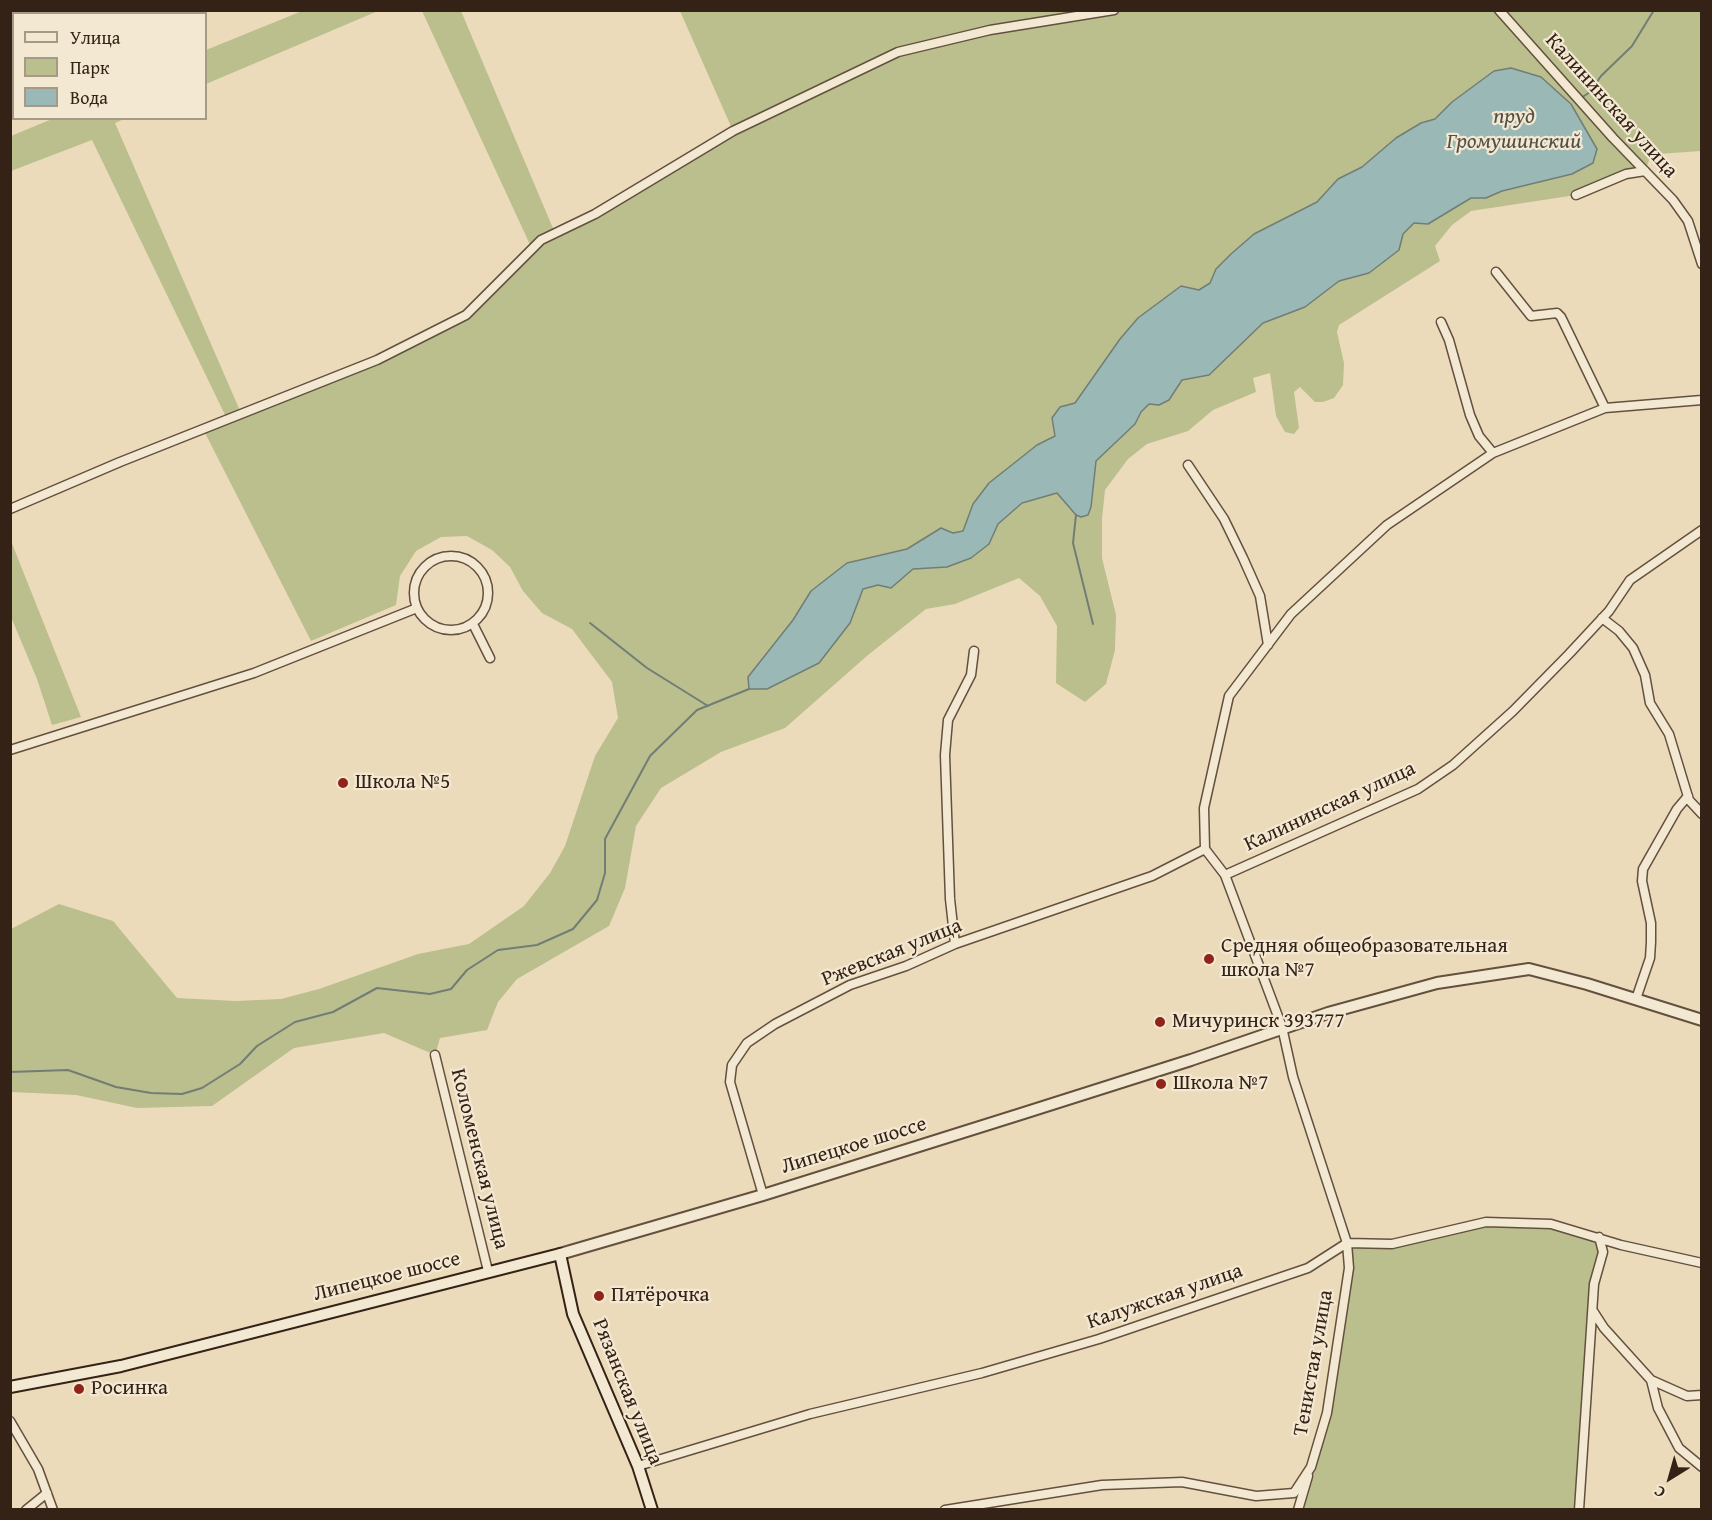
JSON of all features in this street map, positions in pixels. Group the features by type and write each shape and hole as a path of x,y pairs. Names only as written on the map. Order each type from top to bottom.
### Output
{"street":[{"path":"10,509 120,462 377,360 466,315 541,240 595,214 733,131 898,52 990,30 1114,10"},
{"name":"Калининская улица","path":"1499,10 1673,200 1688,221 1701,264"},
{"path":"1576,195 1626,174 1645,171"},
{"path":"1496,272 1531,316 1557,313 1561,317 1605,408"},
{"path":"1441,322 1449,340 1470,414 1479,436 1493,453"},
{"path":"1205,849 1204,808 1229,696 1292,614 1387,525 1493,453 1605,408 1701,400"},
{"path":"1188,465 1224,519 1260,596 1268,645"},
{"name":"Калининская улица","path":"1225,875 1418,789 1436,777 1514,711 1602,618 1630,580 1701,530"},
{"path":"460,557 478,567 488,586 486,607 473,624 460,629 441,629 424,619 417,608 414,588 423,569 440,558 460,557"},
{"path":"10,750 254,673 417,608"},
{"path":"1602,618 1619,631 1634,648 1645,675 1650,703 1669,734 1688,796 1701,814"},
{"path":"473,624 490,658"},
{"path":"956,944 950,899 945,755 948,720 971,675 974,651"},
{"path":"1636,999 1650,958 1651,942 1651,923 1642,881 1643,869 1677,809 1688,796"},
{"name":"Тенистая улица","path":"945,1509 1102,1485 1182,1482 1256,1496 1294,1492 1311,1467 1327,1413 1349,1269 1347,1243 1293,1077 1282,1027 1225,875 1205,849"},
{"name":"Ржевская улица","path":"763,1195 730,1082 732,1065 747,1043 775,1024 850,986 956,944 1152,876 1205,849"},
{"name":"Липецкое шоссе","path":"10,1387 121,1366 560,1254 763,1195 1191,1060 1282,1027 1437,983 1529,969 1701,1020"},
{"name":"Коломенская улица","path":"435,1055 488,1272"},
{"path":"1347,1243 1392,1244 1486,1222 1551,1224 1621,1245 1701,1263"},
{"path":"1579,1509 1594,1284 1603,1252 1599,1237"},
{"name":"Калужская улица","path":"638,1466 810,1414 982,1373 1099,1339 1308,1268 1347,1243"},
{"name":"Рязанская улица","path":"560,1254 573,1314 638,1466 652,1509"},
{"path":"1593,1311 1651,1380 1687,1396 1701,1395"},
{"path":"1651,1380 1658,1408 1680,1448 1701,1467"},
{"path":"10,1421 53,1509"},
{"path":"1298,1509 1311,1467"},
{"path":"26,1509 47,1493"}],"green space":[{"path":"302,11 378,11 207,84 207,50"},
{"path":"422,11 461,11 555,233 733,131 680,11 1701,11 1701,151 1658,154 1650,158 1645,171 1576,195 1471,211 1452,225 1435,246 1440,261 1339,325 1337,332 1344,363 1343,385 1334,398 1323,402 1315,402 1300,387 1294,392 1299,428 1294,434 1285,432 1276,416 1270,373 1253,378 1256,392 1213,410 1188,431 1147,444 1128,459 1105,490 1102,519 1102,558 1116,615 1115,650 1106,684 1085,702 1056,683 1057,626 1040,596 1019,578 955,604 926,609 868,655 785,728 721,752 661,788 636,826 625,888 609,926 517,979 498,1002 487,1030 440,1038 435,1055 384,1033 294,1048 212,1106 137,1108 76,1095 11,1092 11,929 59,904 113,921 177,998 236,1001 281,999 319,989 418,954 469,944 524,906 550,873 565,846 595,756 618,718 612,682 572,629 542,613 523,591 510,567 492,550 467,536 441,537 416,551 400,576 396,605 311,641 203,429 227,419 92,140 11,171 11,136 50,120 122,120 115,123 241,413 377,360 466,315 532,249"},
{"path":"11,541 81,717 52,725 37,679 11,617"},
{"path":"1486,1222 1551,1224 1599,1237 1603,1252 1594,1284 1579,1509 1298,1510 1327,1413 1349,1269 1347,1243 1392,1244"}],"water":[{"name":"пруд Громушинский","path":"1511,68 1541,77 1571,104 1597,149 1593,163 1572,174 1502,191 1486,198 1471,198 1428,224 1414,223 1403,234 1399,250 1369,273 1339,281 1305,307 1263,323 1209,375 1182,380 1169,400 1159,405 1149,404 1141,412 1135,424 1096,461 1088,515 1081,517 1076,515 1057,493 1022,503 998,524 989,544 971,558 947,567 913,569 891,588 878,585 863,589 850,623 819,663 767,689 749,689 748,677 793,620 811,591 847,563 907,549 941,528 953,533 963,531 973,504 989,483 1037,445 1055,436 1052,418 1060,407 1075,403 1120,339 1138,318 1181,286 1199,290 1210,283 1216,269 1254,234 1317,202 1338,179 1362,167 1396,138 1421,123 1435,119 1452,102 1494,71"}],"waterway":[{"path":"1581,98 1590,92 1601,76 1632,46 1654,10"},
{"path":"1076,515 1073,543 1093,624"},
{"path":"590,623 647,668 708,706"},
{"path":"10,1072 68,1070 116,1087 151,1093 182,1094 202,1088 240,1064 257,1046 295,1022 333,1012 377,988 430,994 451,989 467,970 498,950 537,945 573,929 597,900 605,873 605,839 650,756 697,710 749,689"}],"place":[{"name":"Школа №5","path":"343,783"},
{"name":"Средняя общеобразовательная школа №7","path":"1209,959"},
{"name":"Мичуринск 393777","path":"1160,1022"},
{"name":"Школа №7","path":"1161,1084"},
{"name":"Пятёрочка","path":"599,1296"},
{"name":"Росинка","path":"79,1389"}]}
